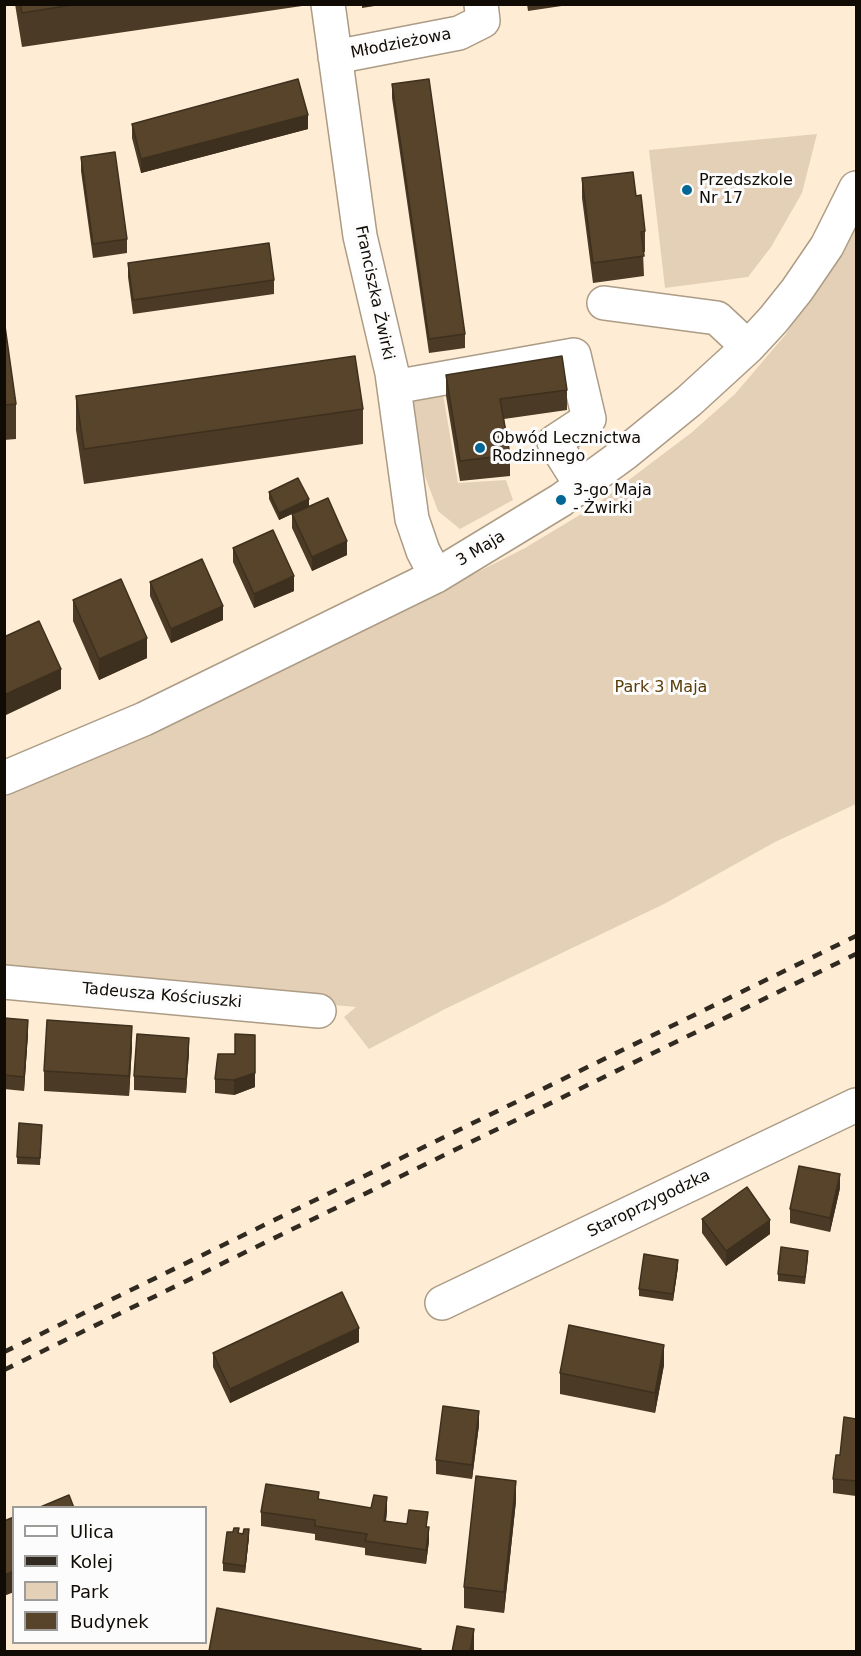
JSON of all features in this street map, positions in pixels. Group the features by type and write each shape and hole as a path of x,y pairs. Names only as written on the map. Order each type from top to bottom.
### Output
{"street":[{"name":"Franciszka Żwirki","path":"328,4 360,236 394,387 412,519 423,551 436,576"},
{"name":"Młodzieżowa","path":"335,57 459,33 483,21 481,4"},
{"name":"3 Maja","path":"4,778 144,719 436,576 543,511 581,485 624,454 689,401 748,347 773,320 827,246 856,188"},
{"path":"604,303 717,318 748,347"},
{"path":"394,387 574,355 589,419 554,442 581,485"},
{"name":"Tadeusza Kościuszki","path":"4,982 319,1011"},
{"name":"Staroprzygodzka","path":"442,1303 856,1105"}],"green space":[{"path":"817,134 802,193 771,247 748,277 665,288 649,150"},
{"name":"Park 3 Maja","path":"856,215 856,804 775,842 664,904 445,1009 369,1049 344,1017 356,1007 5,976 4,797 145,735 357,633 525,548 593,507 691,433 735,394 786,334"},
{"path":"443,394 458,483 506,480 513,500 460,529 438,511 419,460 412,398"}],"building":[{"path":"20,4 78,4 22,13"},
{"path":"298,79 308,115 141,159 132,124"},
{"path":"429,79 465,334 429,339 392,84"},
{"path":"115,152 127,239 93,244 81,157"},
{"path":"633,172 636,196 641,195 645,231 641,232 644,256 593,263 582,178"},
{"path":"269,243 274,280 133,300 128,263"},
{"path":"4,319 16,404 4,405"},
{"path":"355,356 363,409 84,449 76,396"},
{"name":"Obwód Lecznictwa Rodzinnego","path":"562,356 567,390 500,399 510,455 460,461 446,375"},
{"path":"298,478 309,499 279,513 269,492"},
{"path":"328,498 347,541 312,557 292,514"},
{"path":"273,530 294,576 254,594 233,548"},
{"path":"202,559 223,606 171,629 150,582"},
{"path":"121,579 147,638 99,659 73,600"},
{"path":"39,621 61,669 4,695 4,637"},
{"path":"4,1018 28,1020 24,1077 4,1075"},
{"path":"47,1020 132,1026 129,1076 44,1071"},
{"path":"137,1034 189,1038 186,1079 134,1076"},
{"path":"235,1034 255,1035 255,1073 234,1080 215,1079 218,1054 235,1054"},
{"path":"19,1123 42,1125 40,1158 17,1157"},
{"path":"799,1166 840,1174 830,1218 790,1209"},
{"path":"747,1187 770,1220 726,1251 702,1219"},
{"path":"781,1247 808,1251 805,1277 778,1274"},
{"path":"644,1254 678,1260 673,1294 639,1289"},
{"path":"342,1292 359,1328 230,1389 213,1353"},
{"path":"569,1325 664,1345 655,1393 560,1373"},
{"path":"443,1406 479,1411 472,1465 436,1460"},
{"path":"844,1417 856,1419 856,1481 833,1479 836,1455 840,1455"},
{"path":"476,1476 516,1481 504,1592 464,1587"},
{"path":"266,1484 319,1492 318,1499 371,1508 374,1495 387,1497 384,1521 407,1524 409,1510 428,1512 426,1550 365,1541 367,1534 315,1526 315,1520 261,1512"},
{"path":"69,1495 73,1506 43,1506"},
{"path":"12,1518 12,1572 4,1575 4,1521"},
{"path":"234,1528 239,1528 238,1533 243,1534 244,1529 249,1529 245,1566 223,1563 227,1532 233,1532"},
{"path":"217,1608 421,1649 420,1652 209,1651"},
{"path":"457,1626 474,1629 470,1652 452,1652"}],"railway":[{"path":"4,1352 856,936"},
{"path":"4,1370 856,954"}],"place":[{"name":"Przedszkole Nr 17","path":"687,190"},
{"name":"Obwód Lecznictwa Rodzinnego","path":"480,448"},
{"name":"3-go Maja - Żwirki","path":"561,500"}]}
